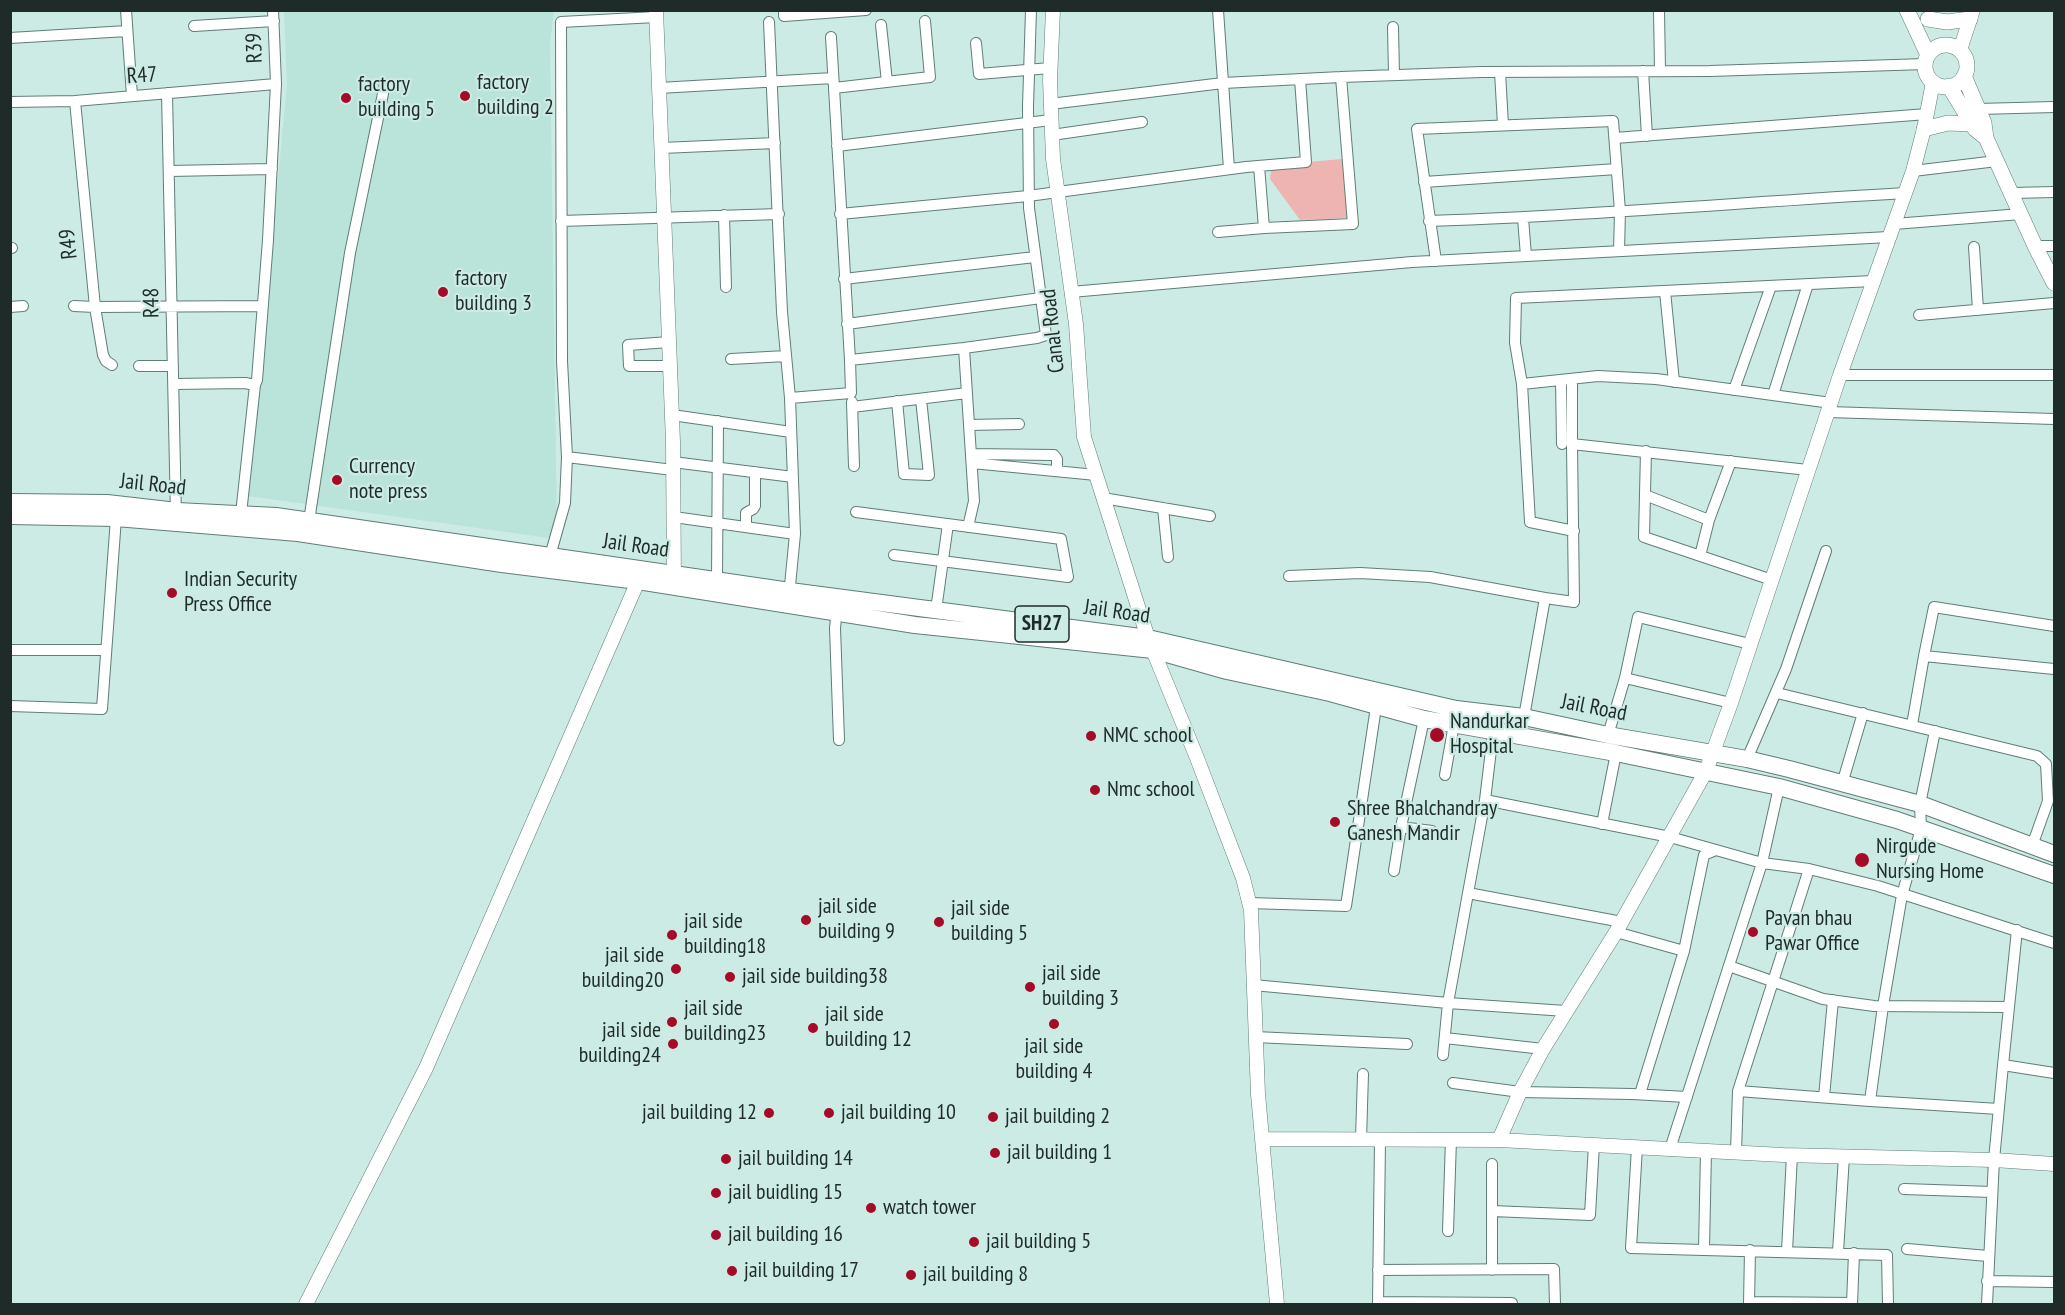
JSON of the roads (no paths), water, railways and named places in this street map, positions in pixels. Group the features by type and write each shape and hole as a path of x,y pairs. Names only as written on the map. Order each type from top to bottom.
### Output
{"main road":[{"path":"1907,10 1927,59 1928,77 1938,85 1948,86 1960,81 1964,76 1966,63 1926,15"},
{"path":"1926,15 1947,22 1972,15"},
{"path":"1927,59 1936,47 1953,48"},
{"path":"1964,76 1984,123 1986,138 2035,246 2055,283"},
{"path":"1948,86 1972,124 1986,138"},
{"path":"1925,122 1972,124"},
{"name":"Jail Road","path":"10,502 107,503 176,517 241,514 276,516 467,552 550,556 675,581 717,580 789,599 839,597 1150,644 1456,709 1524,717 1608,735 1747,759 1920,804 2055,854"},
{"path":"10,516 176,517 467,552 641,576"},
{"path":"675,581 789,599 837,614 915,625 1150,644 1227,671 1330,693 1424,719 1616,753 1779,787 1921,829 2055,875"}],"street":[{"path":"126,10 132,96"},
{"path":"784,10 784,16 866,10"},
{"path":"850,360 964,348 1037,338 1046,334 1028,196 1031,10"},
{"name":"Canal Road","path":"1053,10 1050,68 1052,135 1057,192 1076,324 1084,436 1150,644 1243,878 1249,903 1262,1139 1277,1305"},
{"path":"1218,10 1229,169"},
{"path":"1659,10 1660,71"},
{"path":"550,556 565,503 567,457 562,361 561,22 656,14 672,415 675,581"},
{"path":"1953,48 1972,15"},
{"path":"194,26 273,16"},
{"name":"R39","path":"241,514 257,380 272,169 276,84 273,16"},
{"path":"659,88 772,81 888,82 930,76 925,21"},
{"path":"769,22 782,312 790,398 795,534 789,599"},
{"path":"881,25 888,82"},
{"path":"1393,27 1394,75"},
{"path":"10,38 128,32"},
{"path":"831,37 854,466"},
{"path":"976,42 978,74 1050,68"},
{"path":"1050,104 1223,83 1300,79 1500,72 1660,71 1927,59"},
{"path":"1643,71 1647,136"},
{"path":"1500,72 1503,125"},
{"path":"1218,232 1353,224 1341,77"},
{"path":"840,214 1028,196 1229,169 1306,162 1300,79"},
{"path":"1499,1140 1520,1092 1543,1049 1619,927 1706,771 1731,703 1840,375 1913,171 1933,82"},
{"name":"R47","path":"10,102 75,101 276,84"},
{"path":"309,521 350,253 385,84"},
{"name":"R48","path":"167,93 176,517"},
{"name":"R49","path":"75,101 95,307 103,355 112,365"},
{"path":"1978,109 2055,106"},
{"path":"837,146 1051,120"},
{"path":"1436,261 1417,129 1613,121 1620,212 1619,251"},
{"path":"1052,135 1142,122"},
{"path":"1614,138 1925,122"},
{"path":"662,148 775,143"},
{"path":"1913,171 1997,161"},
{"path":"1259,166 1264,228"},
{"path":"169,171 272,169"},
{"path":"1424,182 1617,169"},
{"path":"2012,193 2055,192"},
{"path":"1429,221 1523,218 1707,204 1905,194"},
{"path":"561,221 779,213"},
{"path":"1071,292 1436,261 1619,251 1891,231 2021,214"},
{"path":"724,215 726,287"},
{"path":"1523,218 1526,256"},
{"path":"2035,246 2055,246"},
{"path":"1974,247 1978,310"},
{"path":"844,279 1035,257"},
{"path":"1574,531 1530,522 1522,384 1515,343 1516,298 1873,281"},
{"path":"1773,395 1808,284"},
{"path":"1734,390 1771,286"},
{"path":"1665,291 1674,382"},
{"path":"847,324 1041,298"},
{"path":"1919,315 2055,303"},
{"path":"10,307 23,306"},
{"path":"74,306 263,306"},
{"path":"669,342 628,345 629,366 670,366"},
{"path":"964,348 974,501 968,527"},
{"path":"731,359 786,356"},
{"path":"139,366 173,366"},
{"path":"1522,384 1598,375 1773,395 1829,408 2055,419"},
{"path":"1840,375 2055,375"},
{"path":"1289,576 1360,573 1430,577 1574,602 1574,531 1567,444 1566,379"},
{"path":"174,384 245,383 255,386"},
{"path":"790,398 851,393"},
{"path":"852,407 967,393"},
{"path":"897,401 904,474 929,475 921,399"},
{"path":"672,415 791,432"},
{"path":"717,580 718,421"},
{"path":"969,425 1019,424"},
{"path":"1567,444 1808,470"},
{"path":"1646,451 1644,537 1772,580"},
{"path":"971,458 1054,455 1057,459 1057,471"},
{"path":"567,457 718,468 793,477"},
{"path":"971,458 1096,475"},
{"path":"1700,555 1709,520 1731,461"},
{"path":"746,527 746,513 754,506 755,472"},
{"path":"1645,495 1709,520"},
{"path":"1103,498 1210,516"},
{"path":"1164,508 1168,557"},
{"path":"855,512 1061,539 1068,577 894,555"},
{"path":"10,706 102,709 116,518"},
{"path":"674,518 795,534"},
{"path":"936,610 948,524"},
{"path":"1747,759 1777,693 1826,550"},
{"path":"306,1305 426,1068 641,576"},
{"path":"839,597 835,628 839,740"},
{"path":"1524,717 1545,598"},
{"path":"1912,725 1934,607 2055,626"},
{"path":"1608,735 1625,678 1638,617 1750,644"},
{"path":"10,650 106,650"},
{"path":"1924,656 2055,669"},
{"path":"1625,678 1731,703"},
{"path":"1777,693 2037,756 2046,764 2048,801 2032,846"},
{"path":"1249,903 1346,906 1376,707"},
{"path":"1443,1055 1448,1003 1485,800 1496,713"},
{"path":"1842,784 1863,713"},
{"path":"1394,871 1424,719"},
{"path":"1445,776 1454,724"},
{"path":"1870,1101 1902,895 1921,829 1920,804 1935,731"},
{"path":"1602,824 1616,753"},
{"path":"1670,1149 1762,863 1779,787"},
{"path":"1485,800 1670,837 1762,863 1809,869 1878,886 2055,943"},
{"path":"1401,827 1431,831"},
{"path":"1640,1094 1684,951 1704,855 1716,850"},
{"path":"1736,1152 1738,1091 1809,869"},
{"path":"1468,893 1619,927 1684,951"},
{"path":"1987,1305 1994,1160 2017,930"},
{"path":"1729,966 1823,999 1883,1006 2009,1007"},
{"path":"1254,985 1448,1003 1566,1011"},
{"path":"1824,1097 1833,1000"},
{"path":"1256,1037 1407,1044"},
{"path":"1445,1038 1543,1049"},
{"path":"2003,1065 2055,1073"},
{"path":"1361,1139 1363,1074"},
{"path":"1453,1083 1520,1092 1687,1097"},
{"path":"1738,1091 1999,1109"},
{"path":"1262,1139 1499,1140 1792,1155 1994,1160 2055,1164"},
{"path":"1380,1139 1378,1303 1512,1303"},
{"path":"1448,1231 1451,1139"},
{"path":"1492,1211 1590,1215 1594,1144"},
{"path":"1637,1147 1631,1248 1887,1255 1888,1305"},
{"path":"1704,1250 1706,1150"},
{"path":"1787,1251 1792,1155"},
{"path":"1838,1252 1844,1156"},
{"path":"1492,1164 1492,1270"},
{"path":"1904,1189 1992,1192"},
{"path":"1750,1250 1749,1303 1852,1304 1854,1253"},
{"path":"1907,1250 1988,1256"},
{"path":"1378,1270 1554,1269 1556,1305"},
{"path":"1988,1281 2055,1282"}],"place":[{"name":"factory building 2","path":"465,96"},
{"name":"factory building 5","path":"346,98"},
{"name":"factory building 3","path":"443,292"},
{"name":"Currency note press","path":"337,480"},
{"name":"Indian Security Press Office","path":"172,593"},
{"name":"Nandurkar Hospital","path":"1437,735"},
{"name":"NMC school","path":"1091,736"},
{"name":"Nmc school","path":"1095,790"},
{"name":"Shree Bhalchandray Ganesh Mandir","path":"1335,822"},
{"name":"Nirgude Nursing Home","path":"1862,860"},
{"name":"jail side building 9","path":"806,920"},
{"name":"jail side building 5","path":"939,922"},
{"name":"Pavan bhau Pawar Office","path":"1753,932"},
{"name":"jail side building18","path":"672,935"},
{"name":"jail side building20","path":"676,969"},
{"name":"jail side building38","path":"730,977"},
{"name":"jail side building 3","path":"1030,987"},
{"name":"jail side building23","path":"672,1022"},
{"name":"jail side building 4","path":"1054,1024"},
{"name":"jail side building 12","path":"813,1028"},
{"name":"jail side building24","path":"673,1044"},
{"name":"jail building 12","path":"769,1113"},
{"name":"jail building 10","path":"829,1113"},
{"name":"jail building 2","path":"993,1117"},
{"name":"jail building 1","path":"995,1153"},
{"name":"jail building 14","path":"726,1159"},
{"name":"jail buidling 15","path":"716,1193"},
{"name":"watch tower","path":"871,1208"},
{"name":"jail building 16","path":"716,1235"},
{"name":"jail building 5","path":"974,1242"},
{"name":"jail building 17","path":"732,1271"},
{"name":"jail building 8","path":"911,1275"}]}
